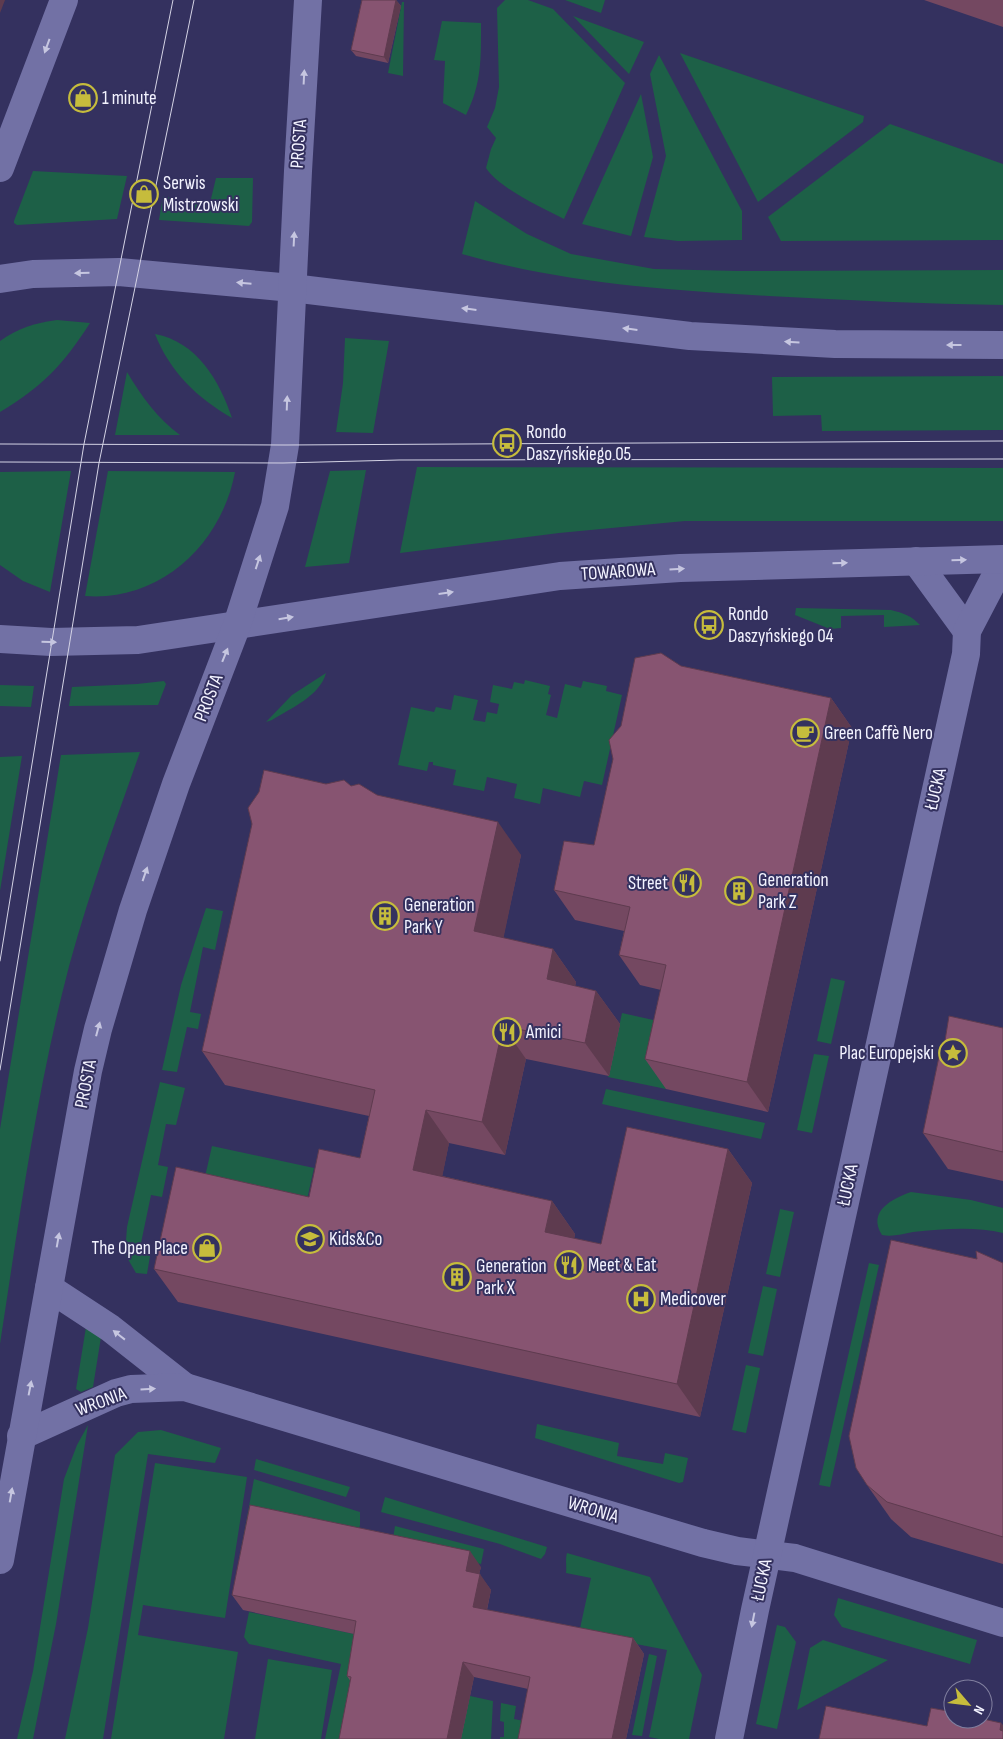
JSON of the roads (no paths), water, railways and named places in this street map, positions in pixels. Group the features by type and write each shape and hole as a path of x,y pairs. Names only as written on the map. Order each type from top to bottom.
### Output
{"main road":[{"path":"0,168 64,0"},
{"name":"PROSTA","path":"0,1560 88,1072 98,1029 133,910 173,793 238,625 275,506 283,463 308,0"},
{"path":"0,279 33,274 118,272 292,288 690,336 835,344 1003,345"},
{"name":"TOWAROWA","path":"0,639 51,642 138,640 560,576 680,568 1003,558"},
{"path":"916,561 967,631"},
{"name":"ŁUCKA","path":"730,1739 767,1555 966,654 967,631 1003,562"},
{"name":"WRONIA","path":"49,1288 110,1328 185,1387"},
{"name":"WRONIA","path":"22,1436 116,1393 131,1390 185,1387 703,1543 767,1555 795,1558 1003,1623"}],"tram line":[{"path":"0,961 84,444 173,0"},
{"path":"0,1070 99,463 194,0"},
{"path":"0,444 285,445 1003,441"},
{"path":"0,462 283,463 399,460 1003,459"}],"place":[{"name":"1 minute","path":"83,98"},
{"name":"Serwis Mistrzowski","path":"144,194"},
{"name":"Rondo Daszyńskiego 05","path":"507,443"},
{"name":"Rondo Daszyńskiego 04","path":"709,625"},
{"name":"Green Caffè Nero","path":"805,733"},
{"name":"Street","path":"687,883"},
{"name":"Generation Park Z","path":"739,891"},
{"name":"Generation Park Y","path":"385,916"},
{"name":"Amici","path":"507,1032"},
{"name":"Plac Europejski","path":"953,1053"},
{"name":"Kids&Co","path":"310,1239"},
{"name":"The Open Place","path":"207,1248"},
{"name":"Meet & Eat","path":"569,1265"},
{"name":"Generation Park X","path":"457,1277"},
{"name":"Medicover","path":"641,1299"}]}
